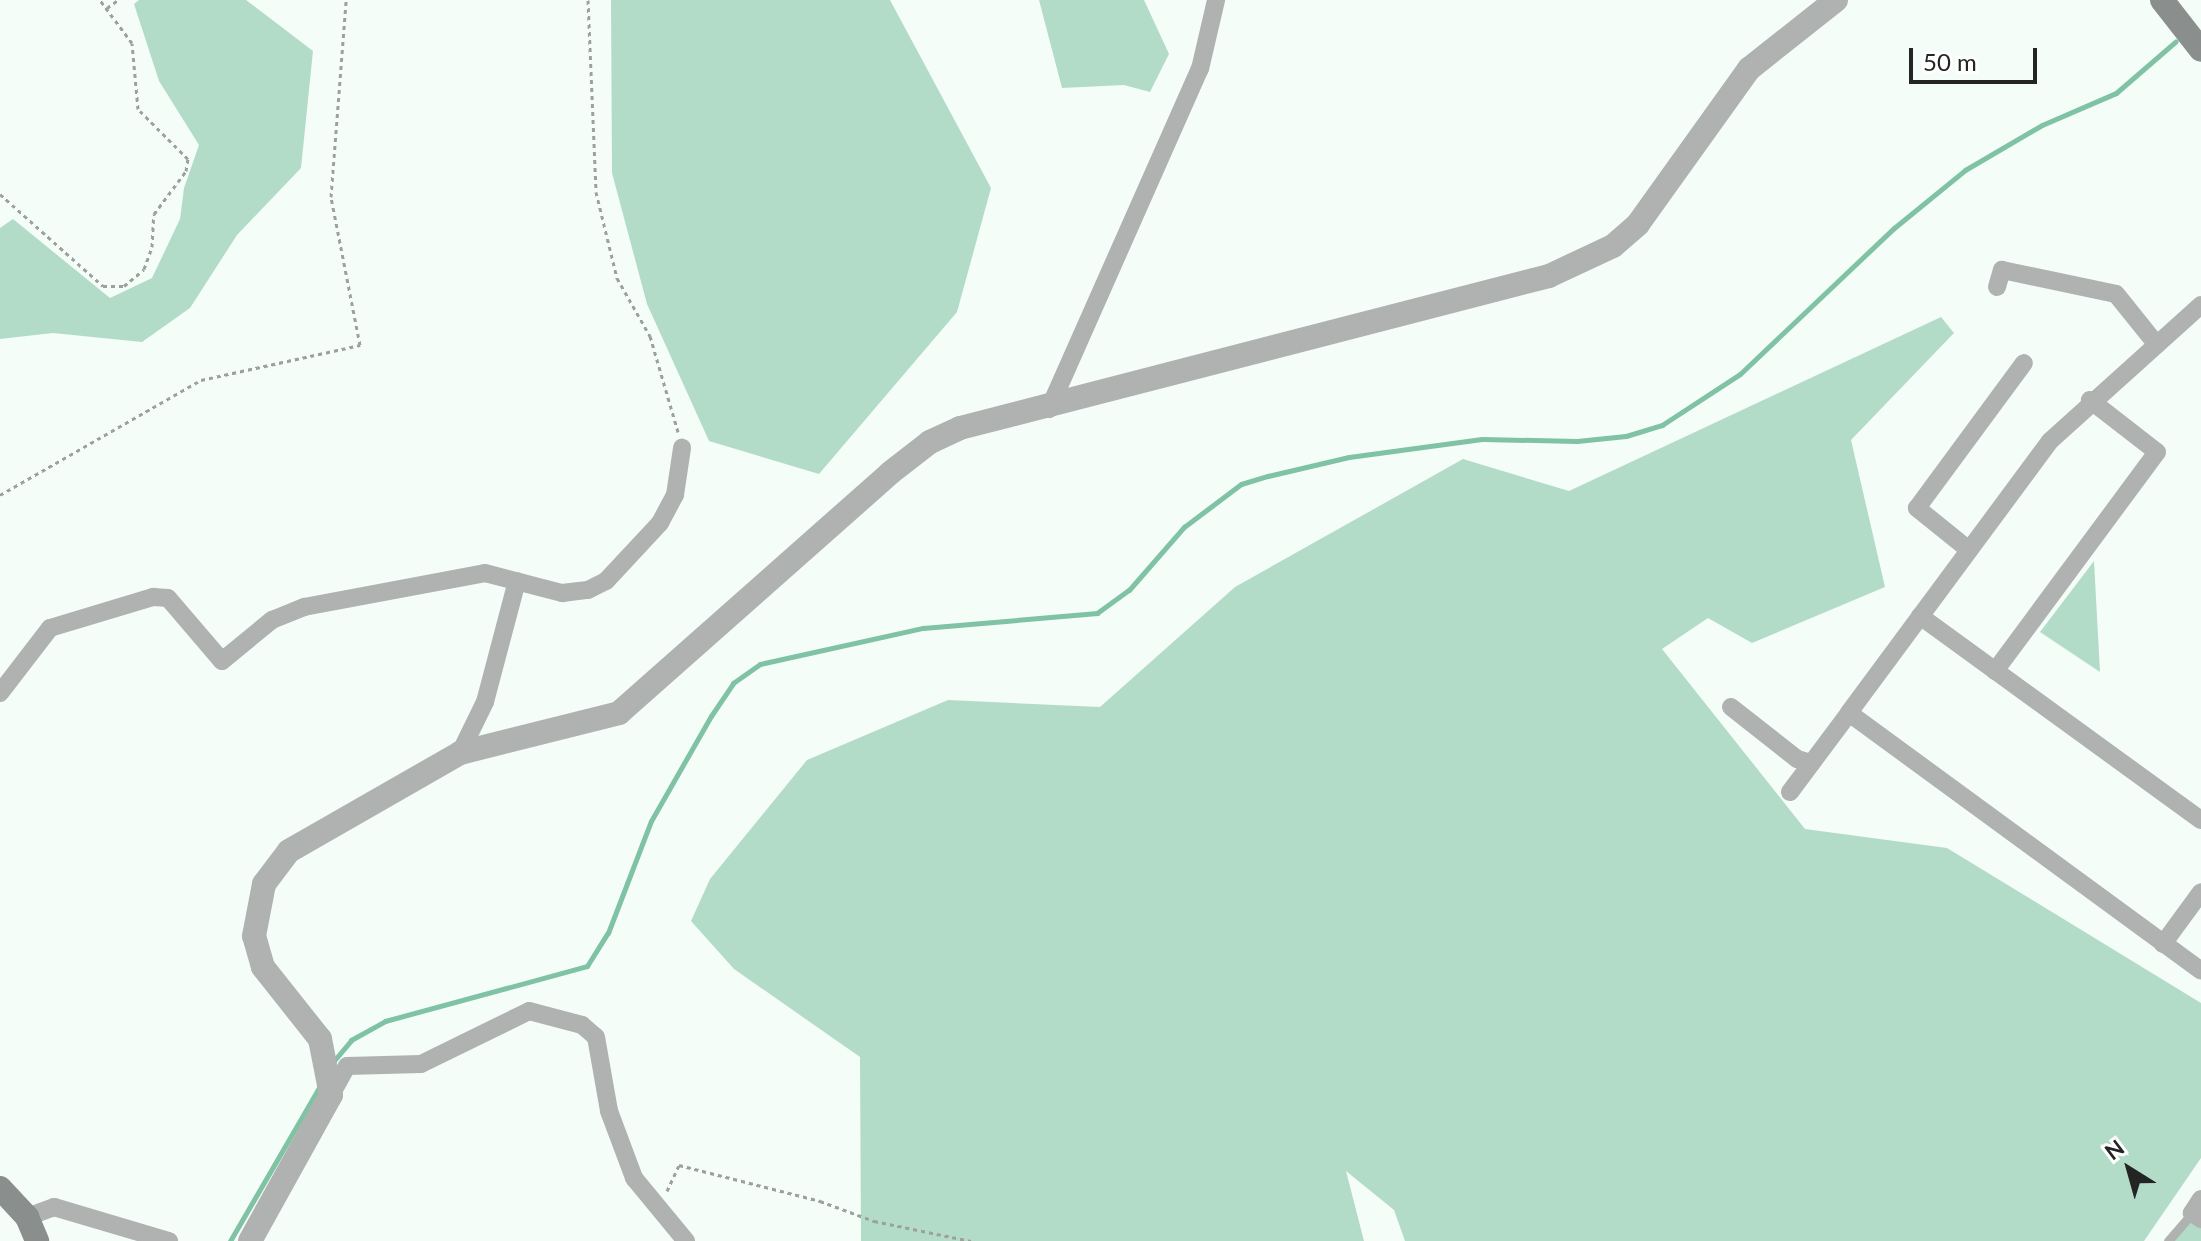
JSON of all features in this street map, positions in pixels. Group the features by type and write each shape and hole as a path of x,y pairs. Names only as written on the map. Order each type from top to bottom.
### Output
{"main road":[{"path":"2162,0 2201,50"},
{"path":"0,1188 27,1217 37,1241"}],"street":[{"path":"1049,409 1200,69 1216,0"},
{"path":"331,1090 320,1039 273,982 258,953 255,918 264,884 289,851 315,833 460,753 619,713 930,442 960,428 1049,409 1549,276 1592,257 1638,224 1749,69 1836,0"},
{"path":"1997,287 2002,270 2116,294 2157,345"},
{"path":"1790,792 2050,441 2090,400 2201,305"},
{"path":"1969,550 1917,508 2024,363"},
{"path":"1995,671 2157,452 2090,400"},
{"path":"0,693 50,628 153,597 168,598 222,661 272,620 304,607 485,573 576,593 606,581 660,523 675,495 682,448"},
{"path":"460,753 485,702 517,581"},
{"path":"1920,616 2201,820"},
{"path":"1731,707 1797,759 1811,763"},
{"path":"1849,713 2201,971"},
{"path":"2163,944 2201,892"},
{"path":"250,1241 347,1066 421,1064 516,1015 539,1010 563,1017 596,1037 609,1111 634,1178 686,1241"},
{"path":"27,1217 54,1207 169,1241"}],"lane":[{"path":"2168,1241 2198,1210"}],"path":[{"path":"0,195 103,286 124,286 144,269 152,247 154,214 186,171 188,159 138,109 132,43 100,0"},
{"path":"107,8 118,0"},
{"path":"0,495 201,380 360,345 331,197 346,0"},
{"path":"588,0 596,192 617,278 650,336 682,448"},
{"path":"667,1219 667,1188 679,1165 820,1201 874,1221 971,1241"}],"green space":[{"path":"139,0 246,0 313,51 301,168 237,235 190,308 142,342 53,333 0,339 0,228 13,219 110,298 152,278 180,219 184,188 199,145 159,81 134,4"},
{"path":"611,0 890,0 991,188 957,312 819,474 709,441 647,304 612,173"},
{"path":"1039,0 1144,0 1169,54 1150,92 1124,85 1062,88"},
{"path":"1941,317 1954,333 1851,440 1885,587 1752,643 1708,618 1662,649 1805,829 1947,848 2201,1003 2201,1158 2144,1241 1405,1241 1394,1210 1346,1171 1364,1241 861,1241 860,1057 734,969 691,921 710,879 807,760 948,700 1100,707 1235,587 1463,459 1569,491"},
{"path":"2094,561 2100,672 2040,632"},
{"path":"2187,1219 2201,1228 2201,1241 2173,1241"}],"waterway":[{"path":"332,1063 351,1040 385,1021 587,966 608,933 651,821 711,716 733,683 760,664 923,628 1097,613 1129,590 1184,527 1241,484 1268,476 1349,457 1482,439 1577,441 1626,436 1662,425 1740,374 1894,228 1965,170 2042,125 2116,93 2176,41"},
{"path":"230,1241 320,1086"}]}
